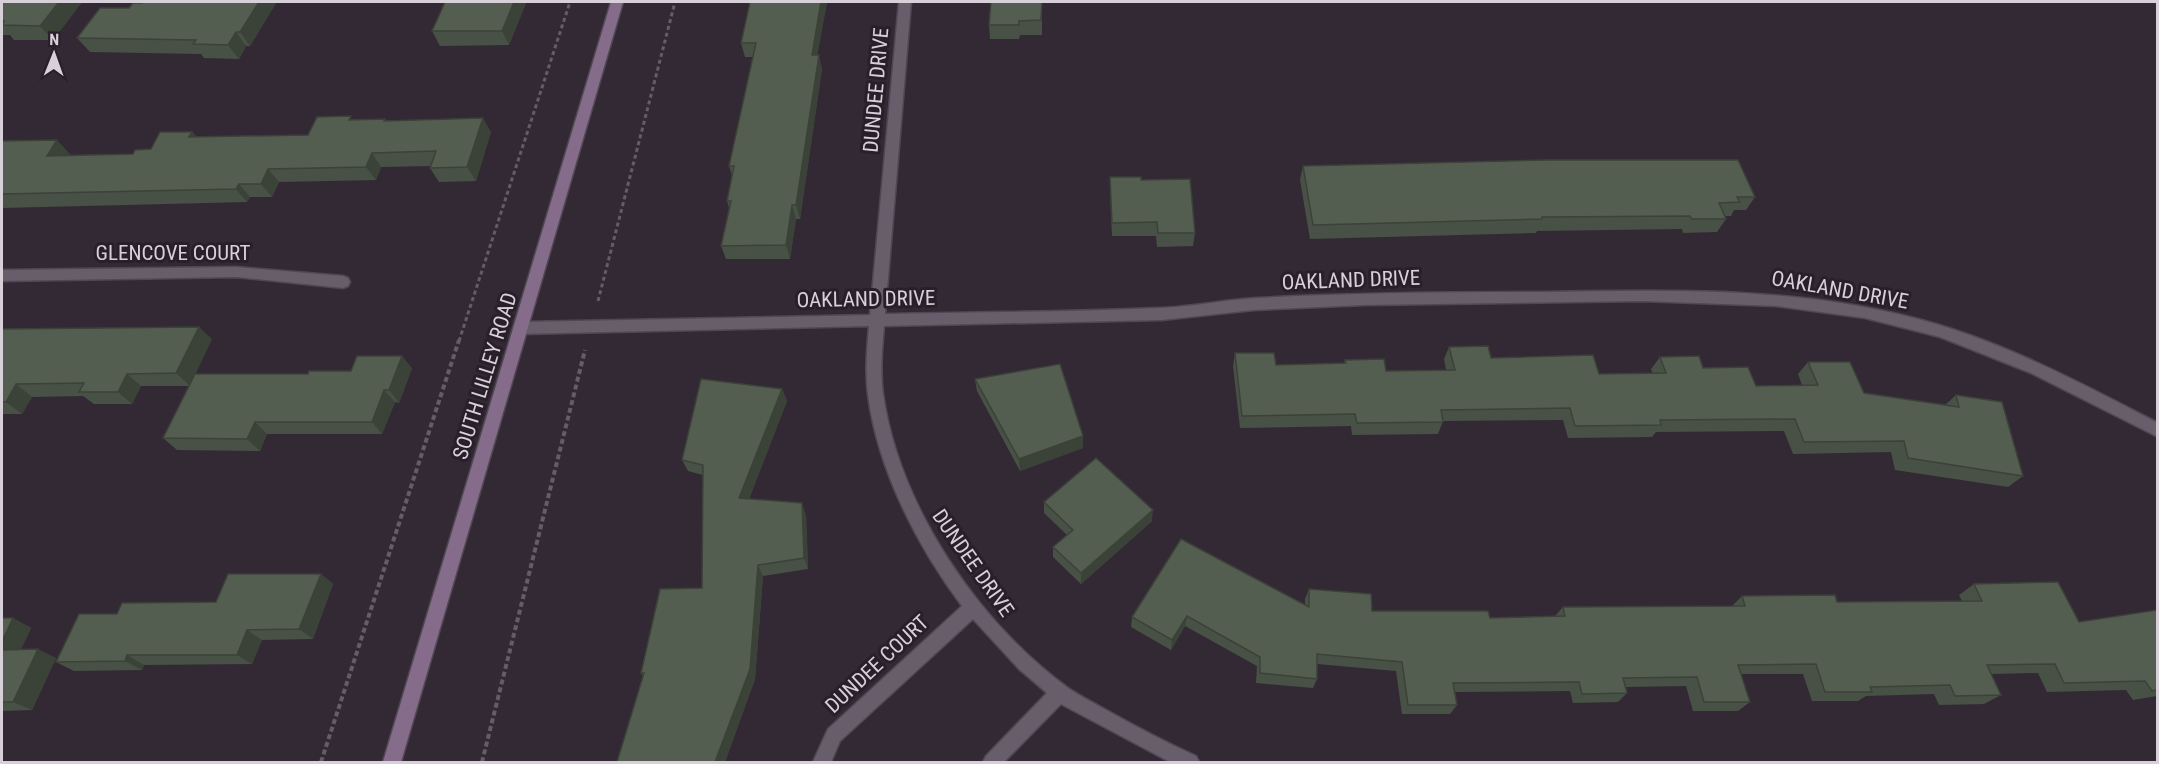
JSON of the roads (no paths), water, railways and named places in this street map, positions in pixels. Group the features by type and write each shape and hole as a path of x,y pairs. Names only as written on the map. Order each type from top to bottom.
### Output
{"street":[{"name":"SOUTH LILLEY ROAD","path":"392,762 617,2"},
{"name":"DUNDEE DRIVE","path":"905,2 874,355 877,399 892,461 917,521 974,607 1013,653 1060,693 1147,744 1190,762"},
{"name":"GLENCOVE COURT","path":"2,276 236,272 344,282"},
{"name":"OAKLAND DRIVE","path":"522,328 1162,314 1251,304 1360,299 1750,296 1850,309 1910,322 2027,365 2092,395 2157,431"},
{"name":"DUNDEE COURT","path":"822,762 834,735 974,607"},
{"path":"992,762 1060,693"}]}
